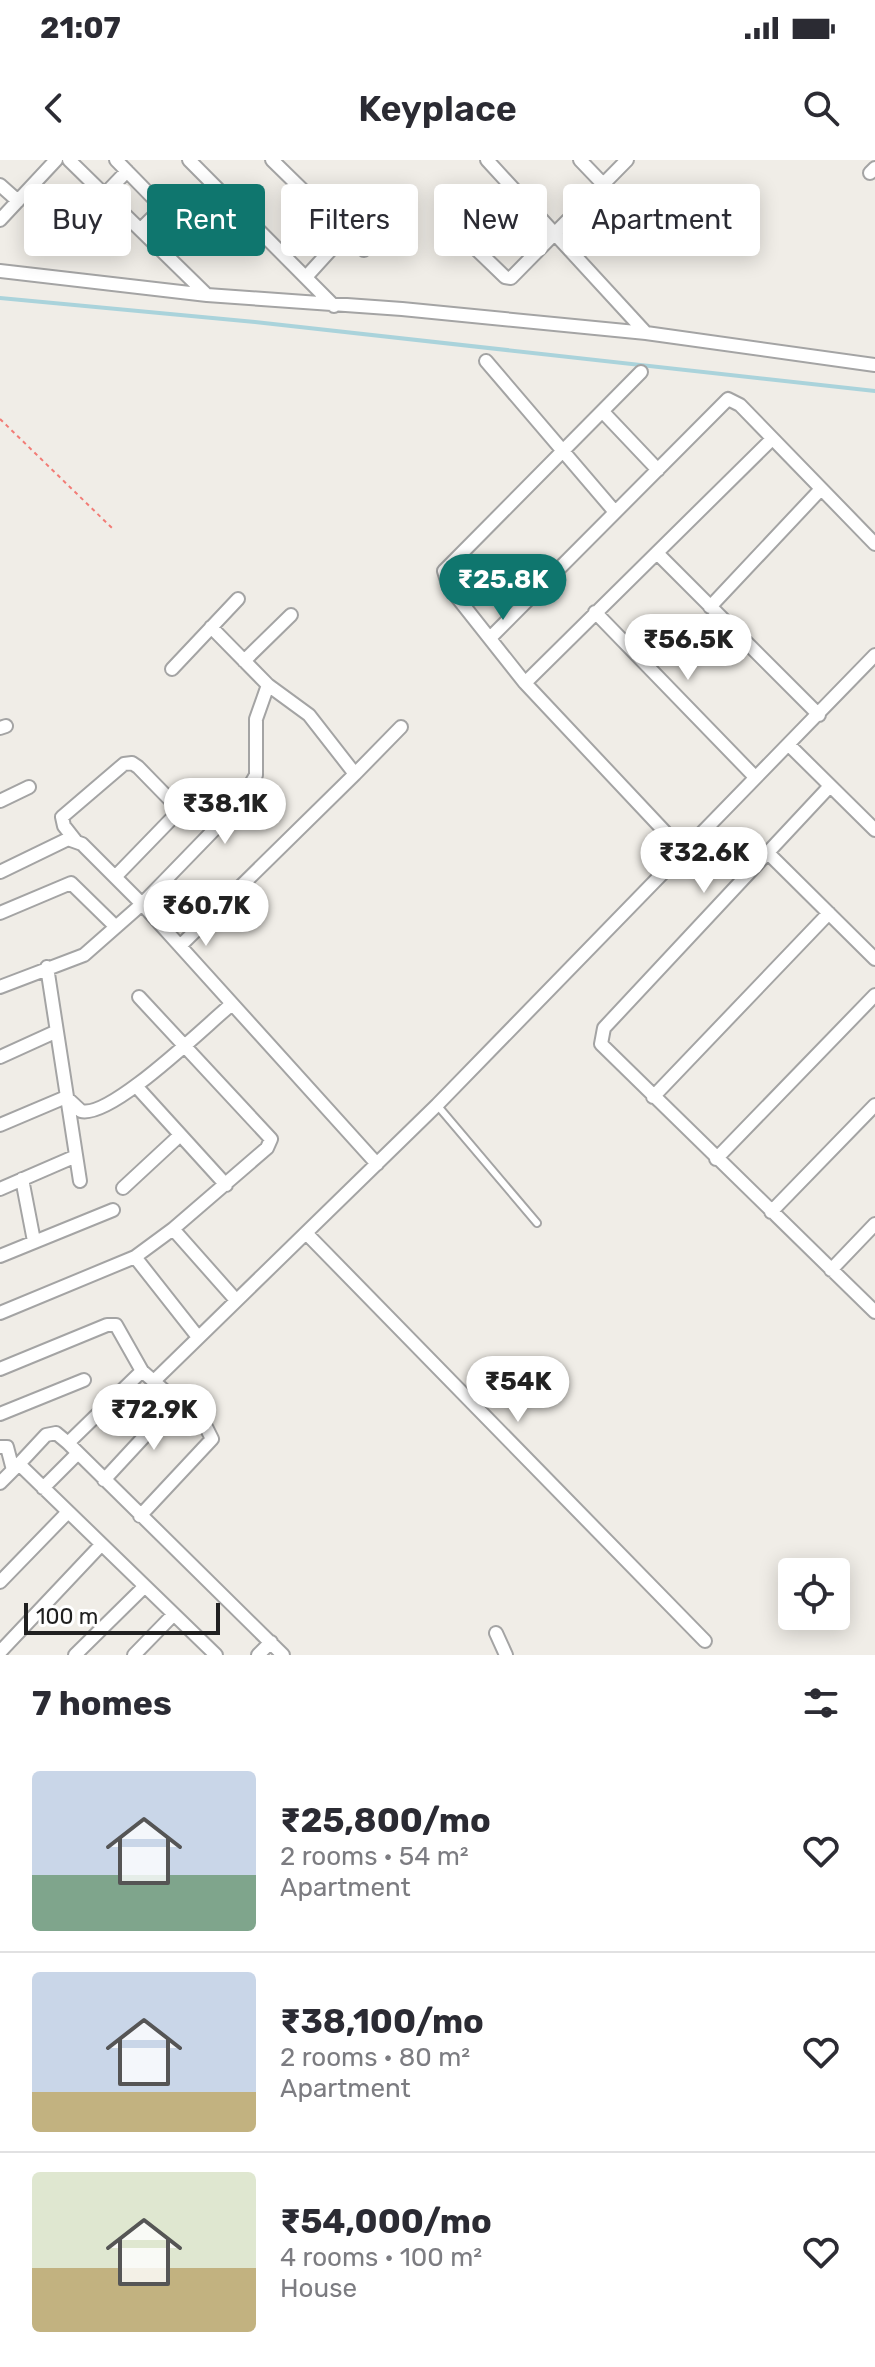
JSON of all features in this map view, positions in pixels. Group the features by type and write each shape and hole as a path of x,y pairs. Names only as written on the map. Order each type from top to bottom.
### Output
{"street":[{"path":"0,220 56,160"},
{"path":"69,160 94,184"},
{"path":"116,160 147,192"},
{"path":"189,160 334,306"},
{"path":"272,160 296,184"},
{"path":"487,160 646,333"},
{"path":"580,160 602,183"},
{"path":"547,239 627,160"},
{"path":"115,184 127,171"},
{"path":"0,185 18,201"},
{"path":"131,219 207,295"},
{"path":"141,229 147,223"},
{"path":"306,277 325,256"},
{"path":"484,256 508,279 531,256"},
{"path":"0,271 207,295 402,309 646,333 875,365"},
{"path":"486,361 615,512"},
{"path":"641,372 565,453 444,571 449,587 525,683 682,850"},
{"path":"491,637 728,399 740,405 875,544"},
{"path":"603,412 658,470"},
{"path":"525,683 772,439"},
{"path":"710,607 821,489"},
{"path":"657,553 819,715"},
{"path":"172,669 238,599"},
{"path":"595,612 755,777"},
{"path":"244,661 291,615"},
{"path":"211,627 268,685 309,715 355,774"},
{"path":"154,1381 437,1105 875,655"},
{"path":"0,987 84,955 142,904 223,822 252,786 258,766 256,719 268,685"},
{"path":"180,946 401,727"},
{"path":"789,745 875,830"},
{"path":"115,877 180,810 132,763 124,764 62,817 62,821 75,840 142,904 377,1164"},
{"path":"830,786 604,1028 601,1044 606,1053 875,1312"},
{"path":"0,801 29,787"},
{"path":"0,872 58,843 75,840"},
{"path":"768,853 875,959"},
{"path":"0,913 71,883 116,927"},
{"path":"653,1097 829,913"},
{"path":"47,967 80,1181"},
{"path":"716,1159 875,995"},
{"path":"0,1313 135,1257 226,1185 267,1148 271,1139 139,997"},
{"path":"66,1097 81,1111 96,1112 136,1086 232,1004"},
{"path":"0,1057 55,1032"},
{"path":"136,1086 178,1137 226,1185"},
{"path":"0,1125 66,1097"},
{"path":"771,1212 875,1105"},
{"path":"123,1188 178,1137"},
{"path":"0,1189 76,1156"},
{"path":"22,1179 34,1241"},
{"path":"0,1256 113,1210"},
{"path":"831,1270 875,1224"},
{"path":"173,1229 235,1299"},
{"path":"306,1233 705,1641"},
{"path":"135,1257 198,1337"},
{"path":"0,1369 112,1323 120,1329 142,1371 206,1427 212,1439 140,1516"},
{"path":"68,1443 142,1371"},
{"path":"0,1414 84,1380"},
{"path":"104,1480 178,1400"},
{"path":"0,1483 51,1433 68,1443 283,1655"},
{"path":"0,1447 7,1447 16,1467 43,1488 172,1616 216,1655"},
{"path":"43,1488 78,1453"},
{"path":"0,1582 67,1513"},
{"path":"0,1652 100,1546"},
{"path":"75,1655 143,1588"},
{"path":"134,1655 172,1616"},
{"path":"496,1633 506,1655"},
{"path":"258,1655 271,1642"}],"lane":[{"path":"437,1105 537,1223"}],"path":[{"path":"0,419 112,528"}],"waterway":[{"path":"0,298 255,322 875,391"}]}
